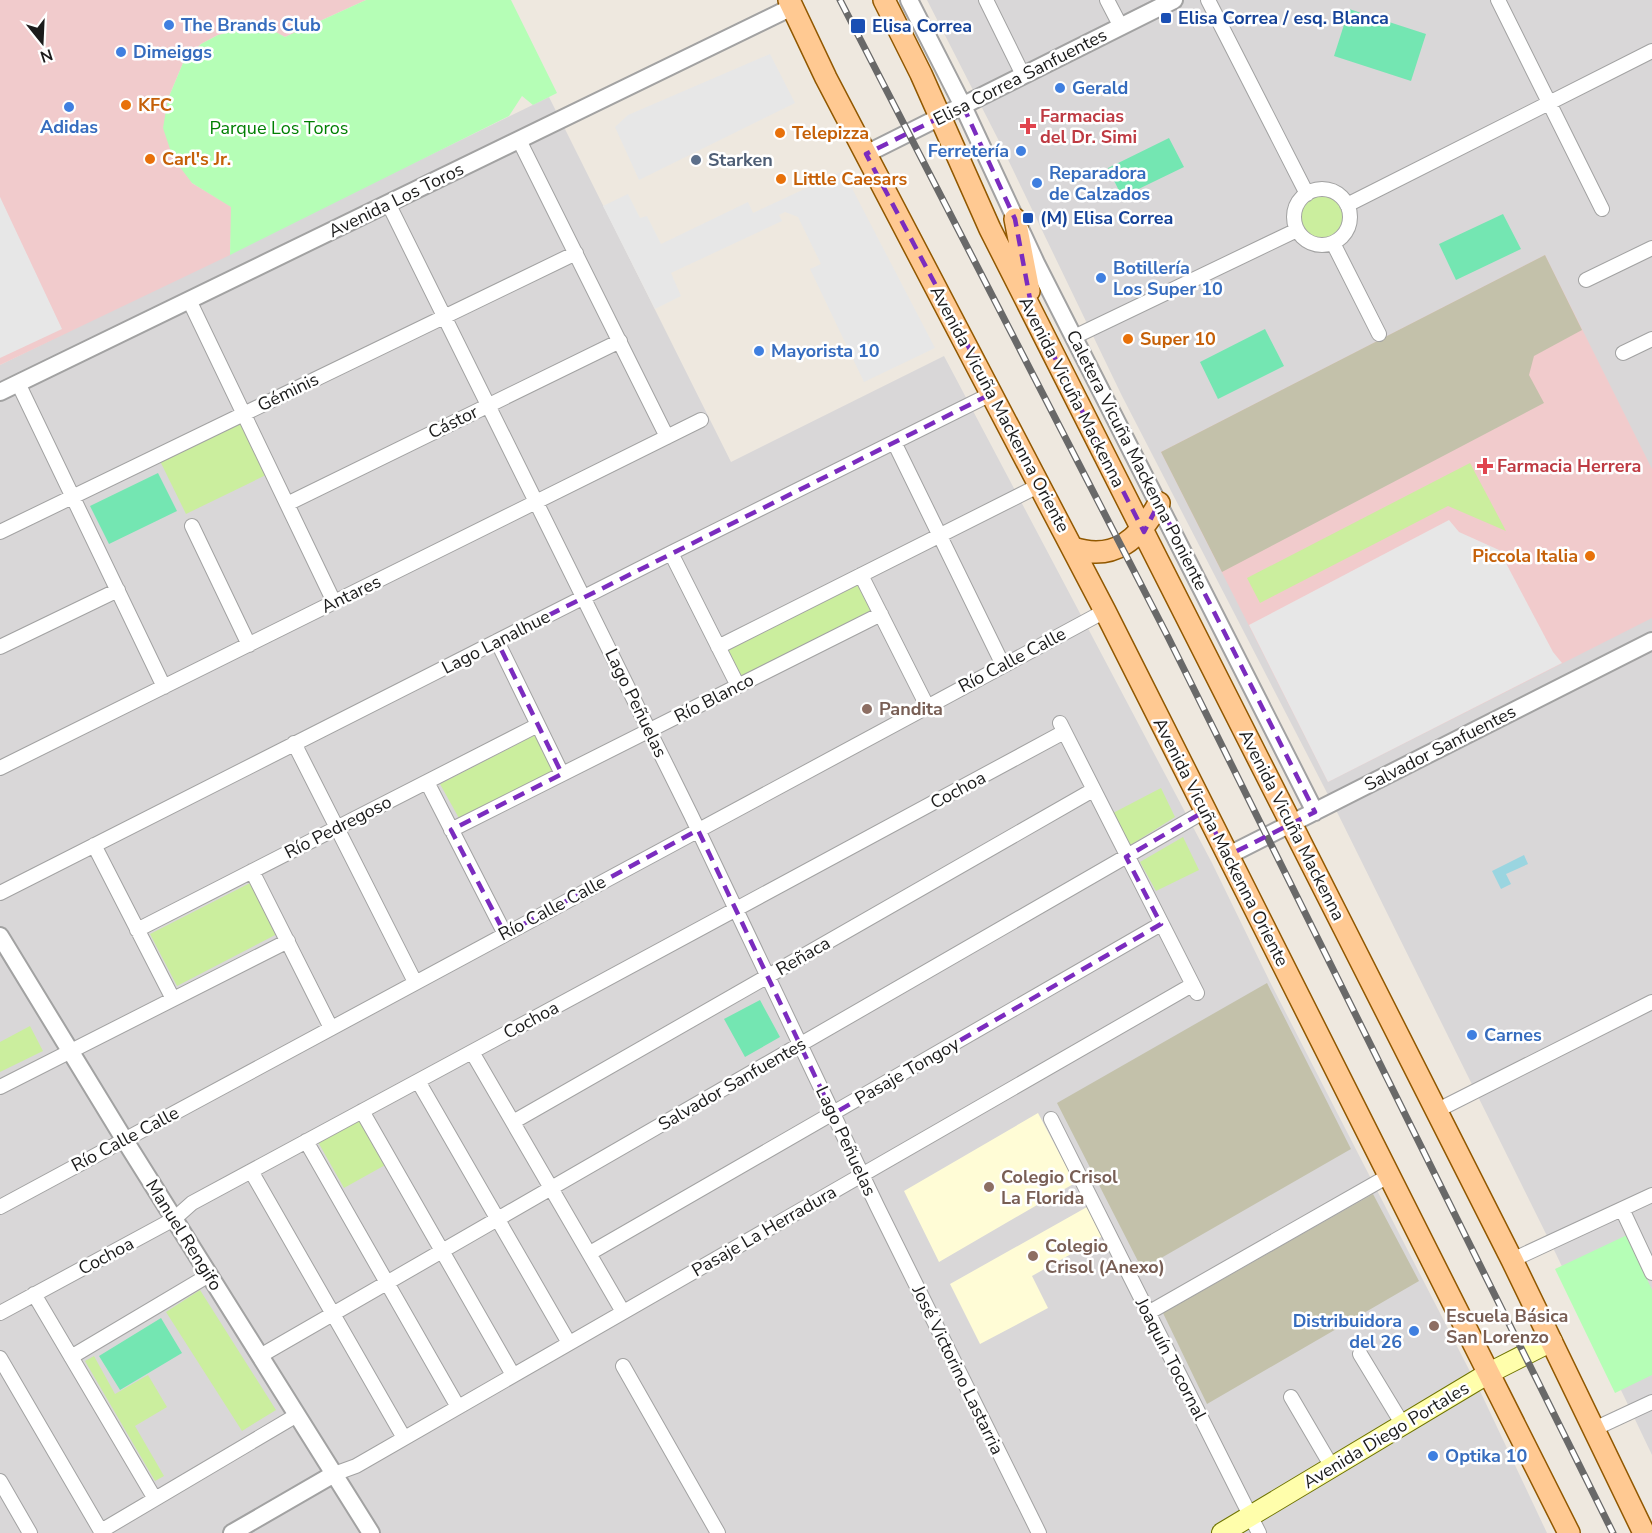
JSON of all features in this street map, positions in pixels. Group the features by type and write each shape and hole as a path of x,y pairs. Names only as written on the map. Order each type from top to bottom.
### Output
{"main road":[{"name":"Avenida Vicuña Mackenna","path":"884,0 921,74 975,198 1033,315 1512,1260 1594,1429 1645,1524"},
{"name":"Avenida Vicuña Mackenna Oriente","path":"790,4 866,154 1073,548 1569,1533"},
{"path":"1016,219 1033,315"},
{"path":"1073,548 1094,553 1106,552 1119,547 1143,530 1159,503"},
{"name":"Avenida Diego Portales","path":"1222,1533 1255,1525 1332,1467 1489,1373 1552,1341"}],"street":[{"name":"Caletera Vicuña Mackenna Poniente","path":"909,0 963,106 1074,337 1315,812"},
{"path":"986,0 1023,75"},
{"path":"1107,0 1121,27"},
{"name":"Elisa Correa Sanfuentes","path":"866,154 1174,0"},
{"path":"1208,0 1307,194"},
{"path":"1497,0 1602,209"},
{"name":"Avenida Los Toros","path":"0,392 519,140 790,4"},
{"path":"1347,205 1652,51"},
{"path":"519,140 667,437"},
{"path":"1316,190 1330,191 1342,197 1347,205 1350,223 1341,238 1333,243 1325,245 1309,242 1297,231 1294,223 1295,210 1300,200 1307,194 1316,190"},
{"name":"Lago Peñuelas","path":"388,203 698,830 877,1206"},
{"path":"1074,337 1297,231"},
{"path":"1333,243 1379,334"},
{"path":"1586,280 1652,248"},
{"name":"Géminis","path":"0,532 576,253"},
{"path":"189,300 334,602"},
{"path":"1623,353 1652,339"},
{"name":"Cástor","path":"287,504 620,341"},
{"path":"18,383 164,687"},
{"name":"Lago Lanalhue","path":"0,893 670,553 993,393"},
{"name":"Antares","path":"0,768 701,420"},
{"path":"894,442 1003,665"},
{"path":"718,647 1040,485"},
{"path":"192,526 249,645"},
{"path":"670,553 738,686"},
{"path":"861,575 927,706"},
{"path":"0,647 118,590"},
{"name":"Río Calle Calle","path":"1,1205 1105,611"},
{"name":"Río Blanco","path":"452,830 881,614"},
{"path":"497,641 562,774"},
{"name":"Salvador Sanfuentes","path":"1227,856 1651,644"},
{"name":"Río Pedregoso","path":"137,930 538,725"},
{"name":"Cochoa","path":"0,1313 174,1219 192,1203 736,909 1062,728 1093,790"},
{"path":"294,743 415,982"},
{"path":"427,782 505,934"},
{"path":"1093,790 1161,924"},
{"name":"Reñaca","path":"513,1122 1093,790"},
{"name":"Salvador Sanfuentes","path":"260,1356 1205,812"},
{"path":"94,845 173,999"},
{"path":"252,871 332,1028"},
{"name":"Pasaje La Herradura","path":"334,1474 356,1466 861,1175 1194,989 1161,924"},
{"name":"Pasaje Tongoy","path":"590,1253 1161,924"},
{"name":"Manuel Rengifo","path":"0,936 124,1139 371,1533"},
{"path":"0,1087 288,941"},
{"path":"1436,1111 1652,1002"},
{"path":"472,1052 623,1312"},
{"path":"418,1081 569,1343"},
{"path":"362,1111 513,1375"},
{"name":"Joaquín Tocornal","path":"1051,1119 1255,1525"},
{"path":"306,1141 458,1407"},
{"path":"251,1171 404,1438"},
{"path":"1148,1313 1390,1175"},
{"path":"1512,1260 1652,1195"},
{"name":"José Victorino Lastarria","path":"877,1206 1039,1533"},
{"path":"1622,1209 1652,1273"},
{"path":"71,1357 209,1275"},
{"path":"34,1294 155,1499"},
{"path":"1360,1354 1403,1425"},
{"path":"0,1358 102,1532 297,1415"},
{"path":"623,1366 718,1533"},
{"path":"1291,1397 1332,1467"},
{"path":"1594,1429 1652,1402"},
{"path":"232,1533 334,1474"},
{"path":"0,1481 30,1533"}],"highlighted area":[{"path":"963,106 1015,219 1033,315 1144,532 1159,503 1315,812 1227,856 1205,811 1126,857 1161,924 833,1114 698,830 505,934 451,830 562,774 497,641 993,393 866,154"}],"shaded area":[{"path":"0,0 366,0 285,37 269,29 218,35 201,44 183,63 168,99 192,183 232,207 230,255 0,365"},
{"path":"927,0 1652,0 1652,1455 1556,1254 1339,816 1122,396 1000,143"},
{"path":"770,54 795,103 639,180 615,127 628,115"},
{"path":"549,97 731,462 944,356 1212,863 1269,980 1480,1391 1547,1533 0,1533 0,365"},
{"path":"843,171 935,348 864,382 810,269 821,264 798,217 785,212 779,215 782,221 671,273 681,296 655,309 603,206 628,194 640,218 647,216 661,244 748,202 753,213"},
{"path":"0,197 62,329 0,358"},
{"path":"1545,255 1652,469 1652,618 1328,782 1161,452"},
{"path":"1545,255 1582,330 1534,356 1529,375 1544,403 1222,572 1161,452"},
{"path":"1449,520 1459,532 1499,550 1553,652 1562,663 1328,782 1249,625"},
{"path":"1267,983 1351,1149 1142,1269 1057,1103"},
{"name":"Colegio Crisol La Florida","path":"1038,1113 1075,1183 939,1262 904,1191"},
{"path":"1373,1194 1419,1281 1207,1404 1163,1313"},
{"name":"Colegio Crisol (Anexo)","path":"1087,1207 1103,1236 1032,1276 1048,1308 980,1344 950,1284"}],"green space":[{"name":"Parque Los Toros","path":"366,0 511,0 557,93 533,105 522,96 509,116 230,255 231,207 192,183 173,158 163,128 168,99 183,63 201,44 218,35 238,30 270,29 285,37"},
{"path":"1349,9 1426,34 1411,81 1334,56"},
{"path":"1169,138 1184,167 1122,197 1108,168"},
{"path":"1317,193 1327,193 1339,200 1346,212 1346,222 1339,234 1327,241 1317,241 1302,230 1298,222 1298,212 1309,197"},
{"path":"1503,214 1521,249 1456,280 1439,244"},
{"path":"1265,329 1284,366 1218,399 1200,362"},
{"path":"240,421 266,475 186,514 160,461"},
{"path":"1470,463 1506,531 1448,506 1260,603 1247,578"},
{"path":"158,473 177,511 109,544 90,506"},
{"path":"858,579 873,611 740,678 724,648"},
{"path":"539,733 556,771 460,820 440,784"},
{"path":"1161,788 1175,817 1129,846 1113,813"},
{"path":"1183,837 1199,870 1156,891 1140,862"},
{"path":"252,882 279,933 177,986 150,934"},
{"path":"760,1000 780,1037 745,1057 724,1019"},
{"path":"30,1026 43,1051 0,1072 0,1042"},
{"path":"361,1118 387,1164 344,1188 318,1142"},
{"path":"1627,1235 1652,1290 1652,1375 1615,1393 1555,1269"},
{"path":"200,1290 276,1410 242,1431 166,1312"},
{"path":"161,1318 182,1353 120,1390 99,1356"},
{"path":"94,1356 115,1394 148,1375 167,1407 135,1426 164,1476 155,1481 85,1361"}],"water":[{"path":"1524,855 1528,864 1506,874 1511,884 1501,889 1492,871"}],"railway":[{"path":"840,0 1168,637 1613,1533"}],"place":[{"name":"Elisa Correa / esq. Blanca","path":"1166,18"},
{"name":"The Brands Club","path":"169,25"},
{"name":"Elisa Correa","path":"858,26"},
{"name":"Dimeiggs","path":"121,52"},
{"name":"Gerald","path":"1060,88"},
{"name":"KFC","path":"126,105"},
{"name":"Adidas","path":"69,107"},
{"name":"Farmacias del Dr. Simi","path":"1028,126"},
{"name":"Telepizza","path":"780,133"},
{"name":"Ferretería","path":"1021,151"},
{"name":"Carl's Jr.","path":"150,159"},
{"name":"Starken","path":"696,160"},
{"name":"Little Caesars","path":"781,179"},
{"name":"Reparadora de Calzados","path":"1037,183"},
{"name":"(M) Elisa Correa","path":"1028,218"},
{"name":"Botillería Los Super 10","path":"1101,278"},
{"name":"Super 10","path":"1128,339"},
{"name":"Mayorista 10","path":"759,351"},
{"name":"Farmacia Herrera","path":"1485,466"},
{"name":"Piccola Italia","path":"1590,556"},
{"name":"Pandita","path":"867,709"},
{"name":"Carnes","path":"1472,1035"},
{"name":"Colegio Crisol La Florida","path":"989,1187"},
{"name":"Colegio Crisol (Anexo)","path":"1033,1256"},
{"name":"Escuela Básica San Lorenzo","path":"1434,1326"},
{"name":"Distribuidora del 26","path":"1414,1331"},
{"name":"Optika 10","path":"1433,1456"}]}
